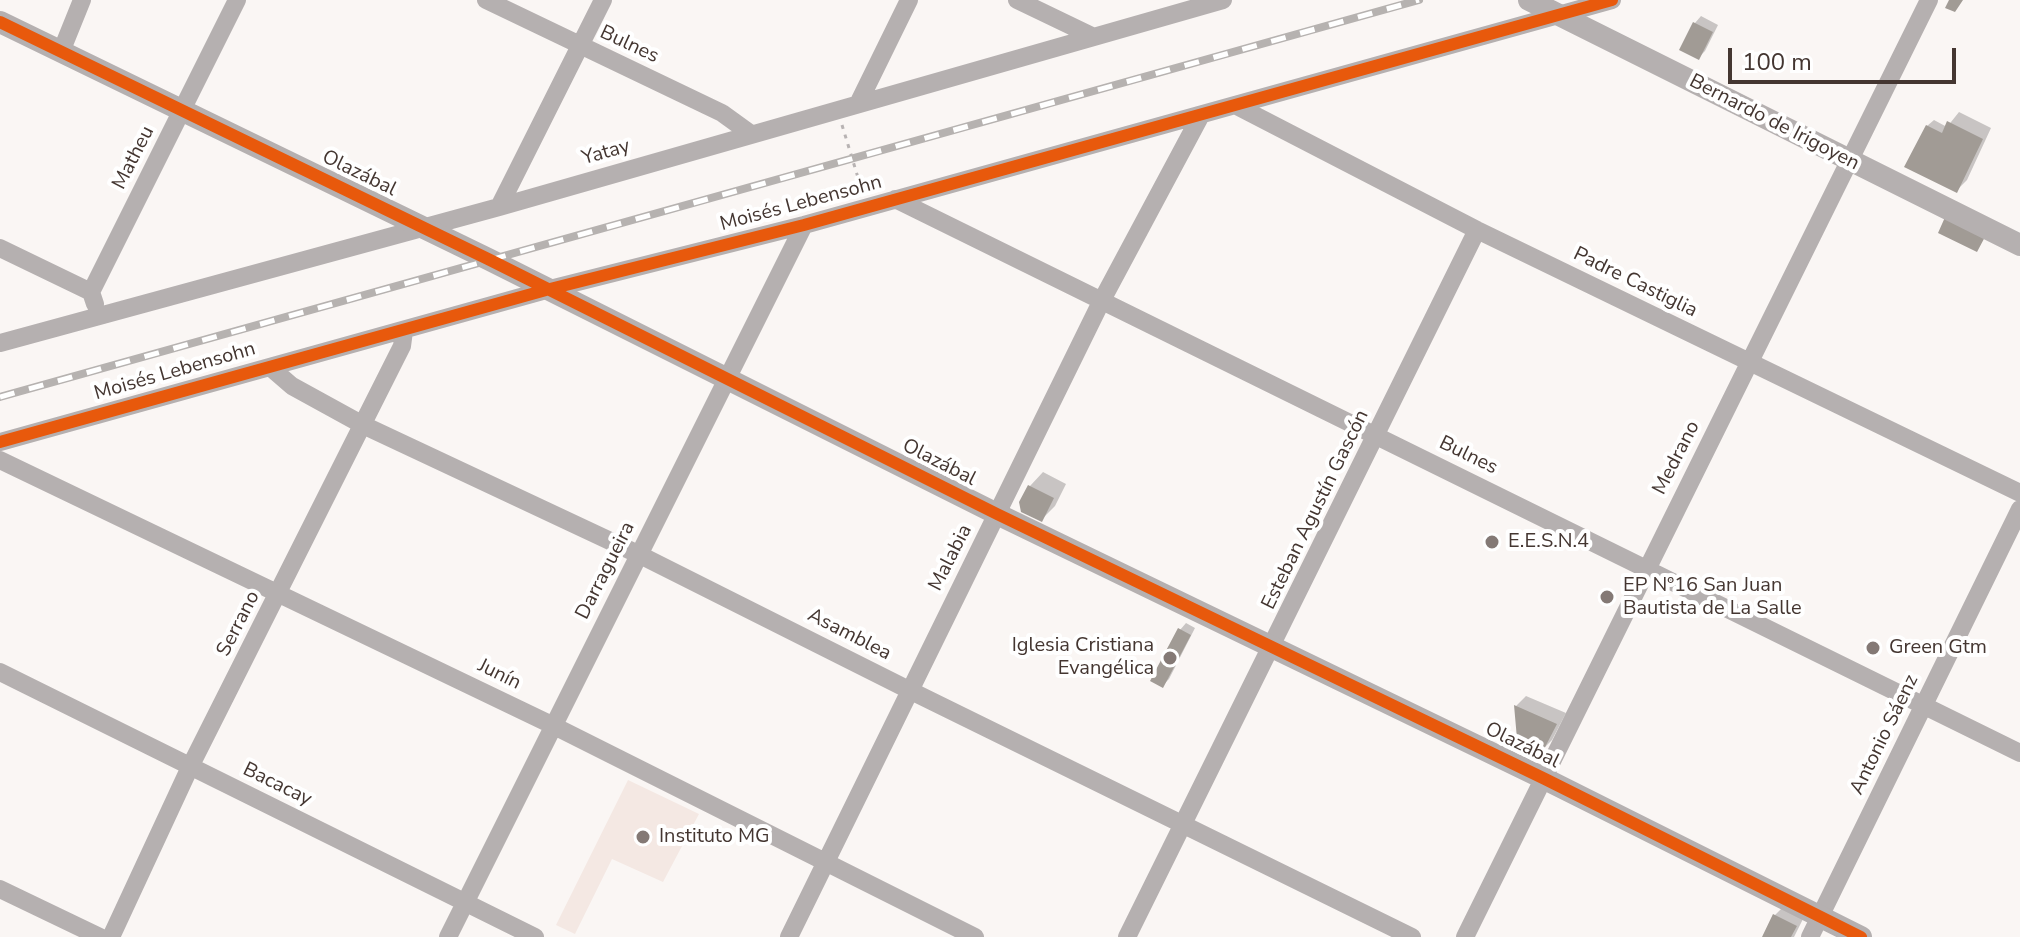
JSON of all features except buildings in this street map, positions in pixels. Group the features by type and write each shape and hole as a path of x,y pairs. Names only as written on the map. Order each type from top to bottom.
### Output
{"street":[{"path":"61,52 82,0"},
{"name":"Matheu","path":"91,292 237,0"},
{"name":"Bulnes","path":"486,0 722,113 751,134"},
{"path":"499,207 603,0"},
{"path":"858,104 909,0"},
{"path":"1017,0 1092,36"},
{"name":"Yatay","path":"0,343 499,207 1223,0"},
{"name":"Bernardo de Irigoyen","path":"1529,0 2020,245"},
{"name":"Moisés Lebensohn","path":"6,440 546,290 804,225 1612,0"},
{"name":"Medrano","path":"1465,937 1929,0"},
{"name":"Olazábal","path":"0,22 1861,937"},
{"name":"Padre Castiglia","path":"1235,105 1477,230 2020,493"},
{"name":"Malabia","path":"789,937 1101,302 1201,115"},
{"name":"Bulnes","path":"895,199 2020,753"},
{"name":"Darragueira","path":"448,937 804,225"},
{"name":"Esteban Agustín Gascón","path":"1127,937 1477,230"},
{"path":"0,248 91,292 99,316"},
{"name":"Serrano","path":"111,937 190,767 402,346 404,331"},
{"name":"Asamblea","path":"270,367 292,386 363,425 640,555 1412,937"},
{"path":"1,462 6,440"},
{"name":"Junín","path":"1,462 552,725 975,937"},
{"name":"Antonio Sáenz","path":"1810,937 2020,509"},
{"name":"Bacacay","path":"0,672 535,937"},
{"path":"0,889 100,937"}],"path":[{"path":"837,110 867,207"}],"shaded area":[{"name":"Instituto MG","path":"628,780 699,814 663,882 612,859 575,934 556,925"}],"railway":[{"path":"0,397 1419,0"}],"cycle path":[{"path":"0,442 546,290 804,225 1612,0"},
{"path":"0,22 488,259 997,514 1545,779 1861,937"}],"place":[{"name":"E.E.S.N.4","path":"1492,542"},
{"name":"EP Nº16 San Juan Bautista de La Salle","path":"1607,597"},
{"name":"Green Gtm","path":"1873,648"},
{"name":"Iglesia Cristiana Evangélica","path":"1170,658"},
{"name":"Instituto MG","path":"643,837"}]}
